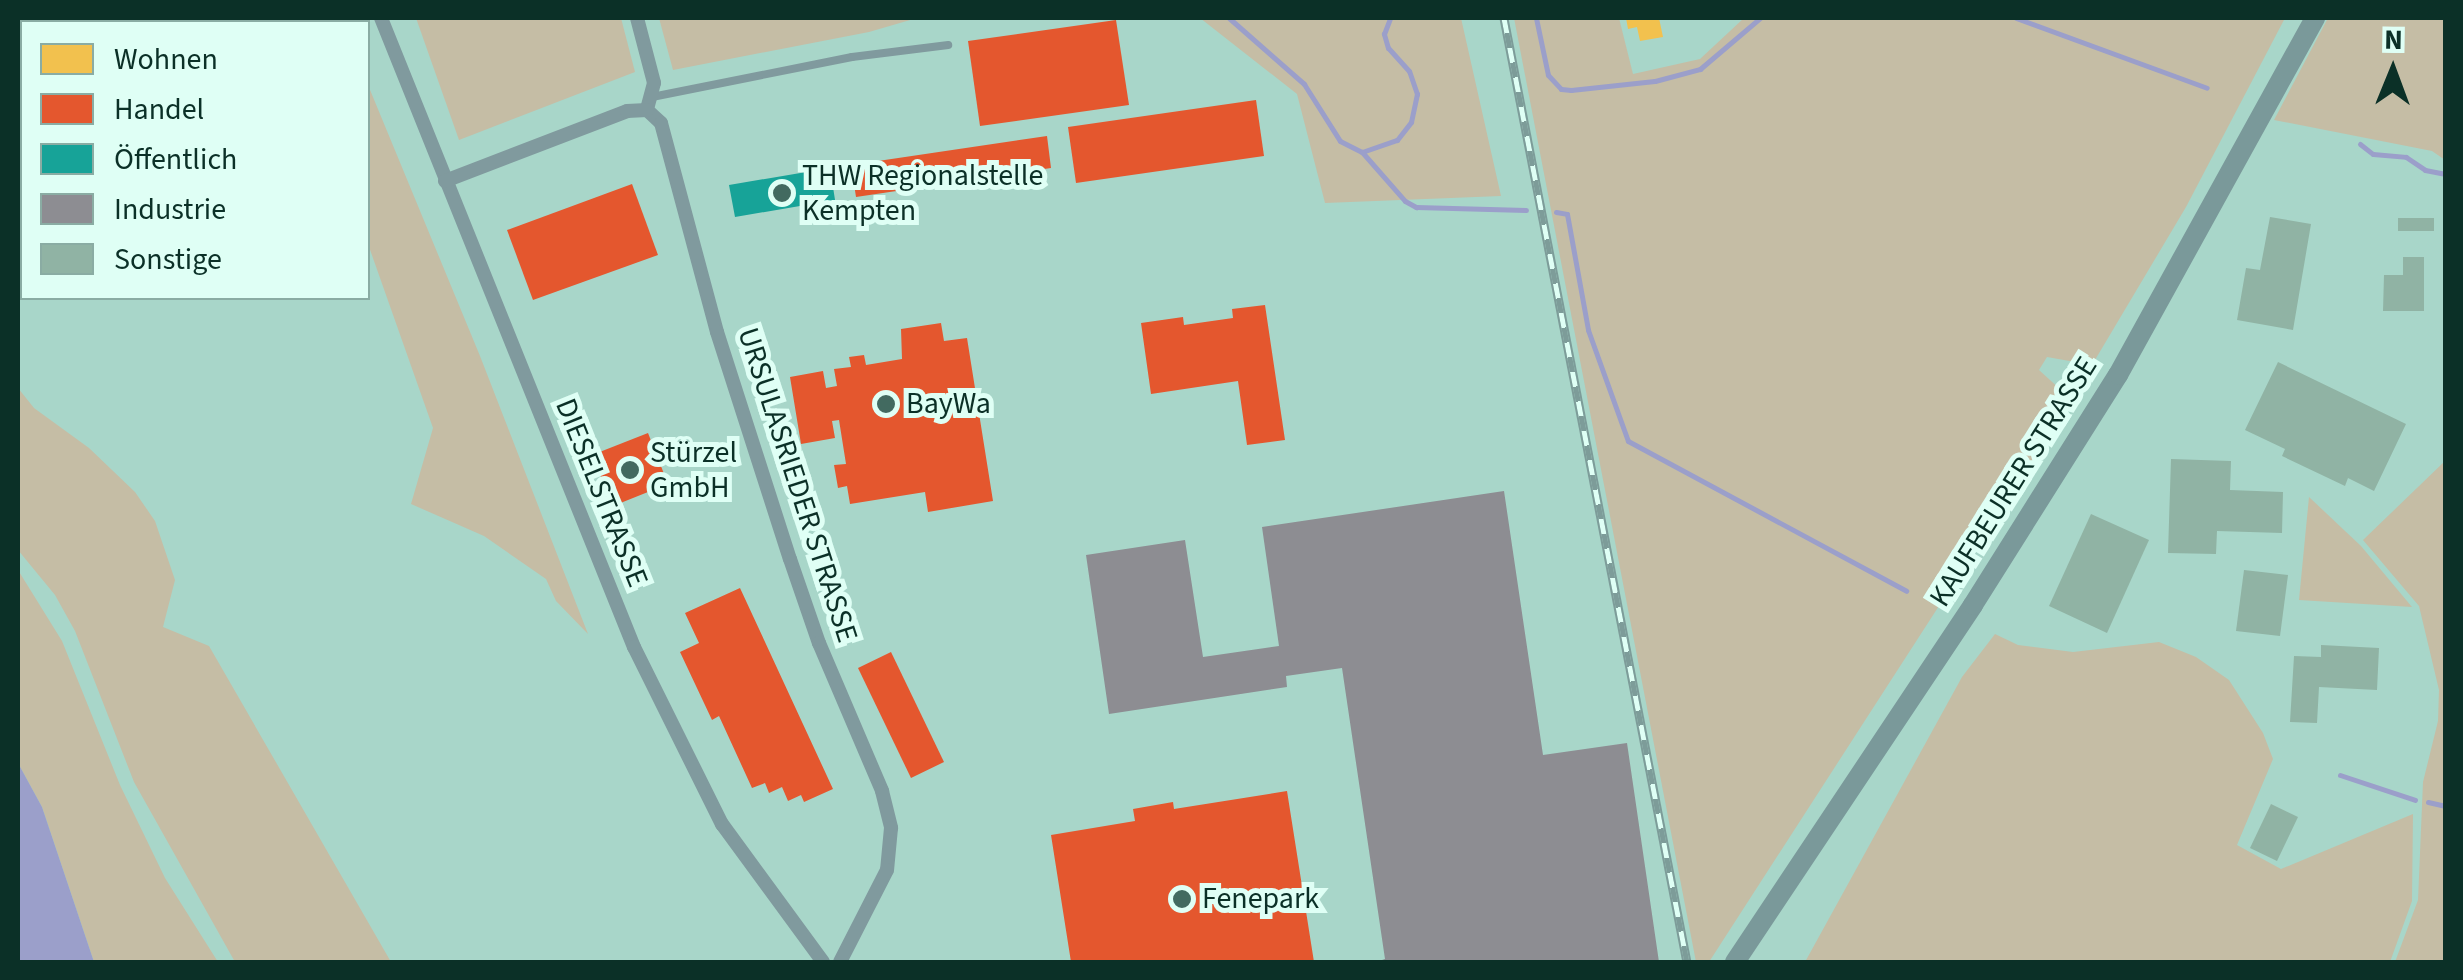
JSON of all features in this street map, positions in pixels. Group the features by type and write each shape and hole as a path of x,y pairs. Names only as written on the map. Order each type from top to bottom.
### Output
{"main road":[{"name":"KAUFBEURER STRASSE","path":"1735,962 1973,605 2113,382 2315,18"}],"street":[{"name":"DIESELSTRASSE","path":"381,18 634,647 722,824 822,962"},
{"name":"URSULASRIEDER STRASSE","path":"638,18 654,83 650,104 662,123 717,332 819,644 882,791 891,828 886,870 840,962"},
{"path":"445,181 650,104"}],"lane":[{"path":"650,104 852,57 948,45"}],"shaded area":[{"path":"18,18 343,20 20,20 18,175"},
{"path":"416,18 621,18 635,72 459,140"},
{"path":"659,18 917,18 869,32 673,70"},
{"path":"1200,18 1461,18 1501,196 1325,203 1297,94"},
{"path":"1514,18 1619,18 1633,74 1700,59 1744,18 2285,18 2186,207 2092,365 2047,357 2039,370 2072,400 1709,962 1696,962"},
{"path":"2328,18 2445,18 2445,160 2432,151 2274,120"},
{"path":"370,90 480,356 588,634 556,601 546,579 484,536 411,504 433,428 370,250"},
{"path":"18,388 34,408 89,448 135,492 155,521 175,580 163,627 209,646 391,962 235,962 134,782 75,631 55,595 18,550"},
{"path":"2445,461 2445,962 2395,962 2418,900 2423,782 2438,721 2439,690 2419,606 2363,540"},
{"path":"2309,497 2361,546 2412,607 2299,600"},
{"path":"18,570 62,641 120,785 165,878 218,962 94,962 42,807 18,763"},
{"path":"1995,634 2018,645 2073,652 2159,642 2196,657 2229,680 2263,733 2273,759 2237,845 2281,869 2413,814 2412,901 2390,962 1805,962 1962,677"}],"water":[{"path":"18,763 42,807 94,962 18,962"}],"building: Wohnen":[{"path":"1626,18 1659,18 1663,37 1640,41 1637,27 1628,29"}],"building: Handel":[{"path":"1116,20 1129,105 980,126 968,41"},
{"path":"1256,100 1264,156 1076,183 1068,127"},
{"path":"1047,136 1051,168 856,197 851,165"},
{"path":"632,184 658,255 533,300 507,230"},
{"path":"1265,305 1285,440 1247,445 1238,381 1151,394 1141,323 1183,317 1184,325 1233,318 1232,309"},
{"name":"BayWa","path":"941,323 944,341 967,338 993,501 928,512 925,492 850,504 847,486 838,488 834,465 846,464 839,420 832,421 835,438 801,444 790,377 823,371 826,388 837,386 834,369 851,367 849,357 864,355 866,365 902,359 901,329"},
{"name":"Stürzel GmbH","path":"648,433 668,484 613,506 592,455"},
{"path":"740,588 833,789 804,802 801,795 788,801 782,787 769,793 765,783 752,788 719,716 712,720 680,652 699,643 685,613"},
{"path":"891,652 944,762 911,778 858,668"},
{"name":"Fenepark","path":"1287,791 1314,962 1071,962 1051,835 1135,821 1133,809 1173,802 1174,809"}],"building: Öffentlich":[{"name":"THW Regionalstelle Kempten","path":"830,168 835,200 735,217 729,185"}],"building: Industrie":[{"path":"1504,491 1543,755 1627,743 1659,962 1376,962 1385,959 1342,668 1286,676 1287,687 1109,714 1086,555 1185,540 1203,657 1279,646 1262,527"}],"building: Sonstige":[{"path":"2270,217 2311,224 2293,330 2237,320 2246,268 2260,270"},
{"path":"2398,218 2434,218 2434,231 2398,231"},
{"path":"2403,257 2424,257 2424,311 2383,311 2384,275 2403,275"},
{"path":"2278,362 2406,424 2374,491 2348,478 2345,486 2282,456 2285,449 2245,430"},
{"path":"2171,459 2231,461 2230,490 2283,492 2282,533 2217,531 2216,554 2168,553"},
{"path":"2091,514 2149,540 2107,633 2049,606"},
{"path":"2244,570 2288,575 2280,636 2236,631"},
{"path":"2321,645 2379,648 2377,690 2319,687 2317,723 2290,722 2294,656 2321,657"},
{"path":"2271,804 2298,817 2277,861 2250,848"}],"waterway":[{"path":"1229,18 1304,84 1340,141 1362,152 1397,140 1411,122 1417,94 1409,71 1388,48 1384,34 1390,18"},
{"path":"1536,18 1548,75 1561,89 1571,90 1655,81 1700,69 1760,18"},
{"path":"2016,18 2207,88"},
{"path":"2360,144 2373,154 2406,157 2425,170 2446,174"},
{"path":"1362,152 1405,201 1416,207 1526,210"},
{"path":"1556,212 1567,214 1588,330 1628,441 1906,591"},
{"path":"2340,775 2415,800"},
{"path":"2428,802 2446,806"}],"railway":[{"path":"1504,18 1687,962"}],"place":[{"name":"THW Regionalstelle Kempten","path":"782,193"},
{"name":"BayWa","path":"886,404"},
{"name":"Stürzel GmbH","path":"630,470"},
{"name":"Fenepark","path":"1182,899"}]}
